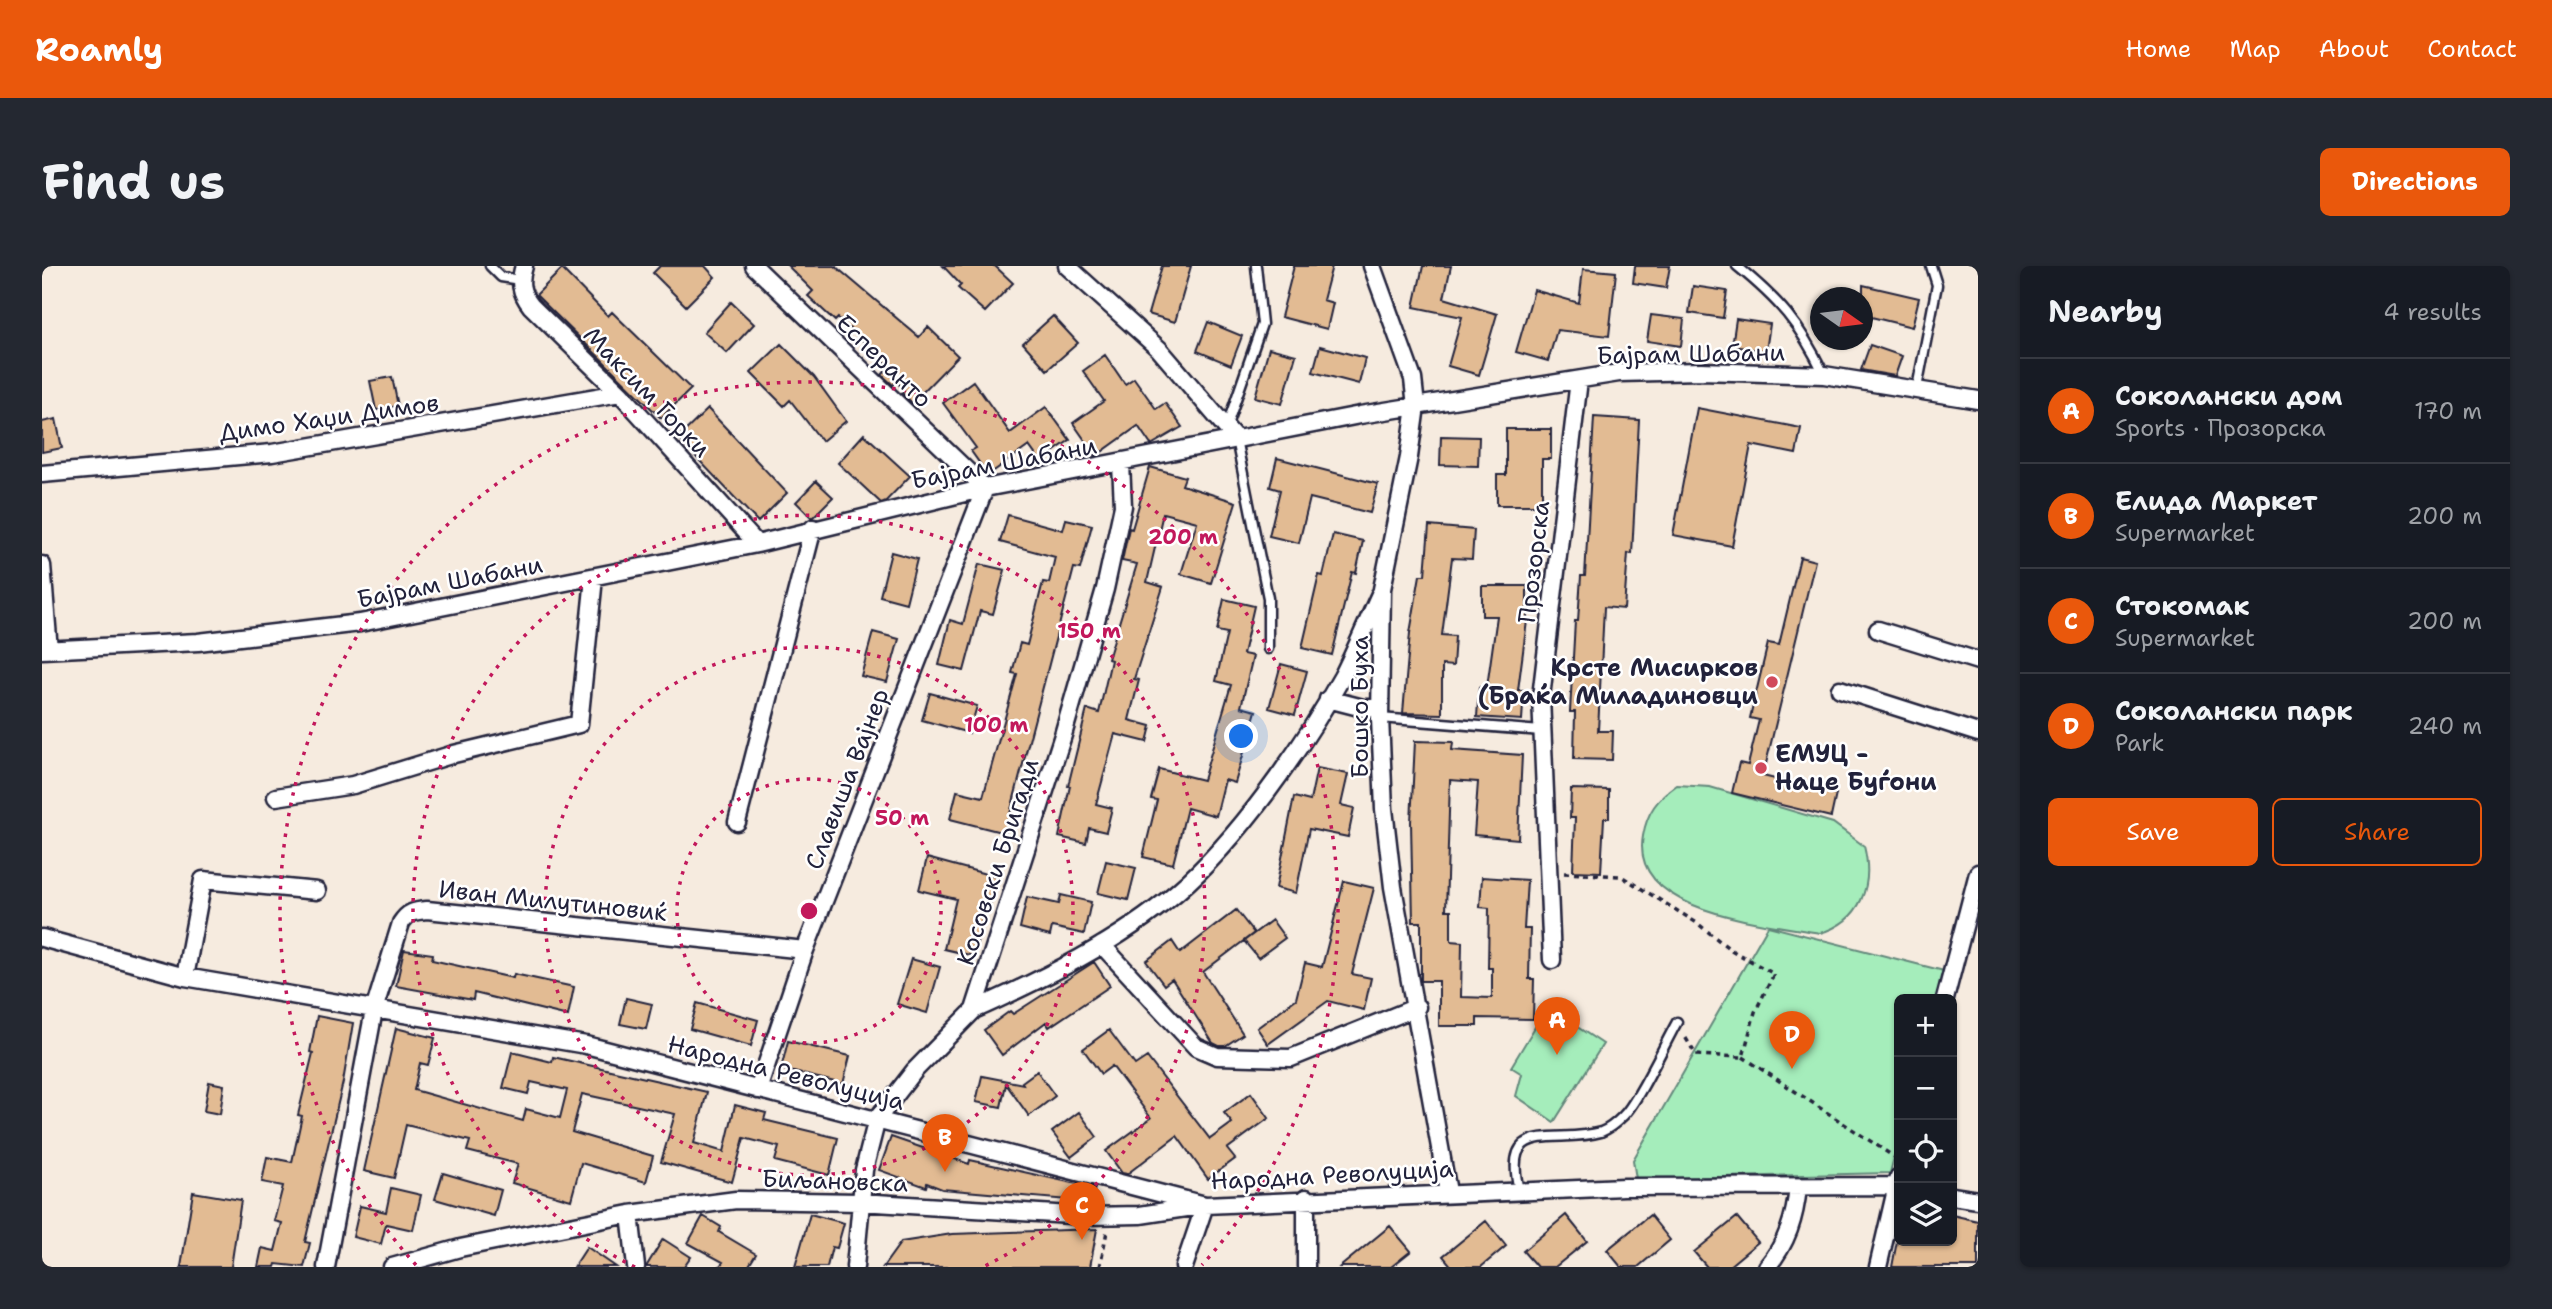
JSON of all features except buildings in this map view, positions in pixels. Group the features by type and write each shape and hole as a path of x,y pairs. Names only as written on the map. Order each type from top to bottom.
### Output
{"street":[{"name":"Есперанто","path":"754,266 985,488"},
{"path":"1067,266 1159,349 1231,434"},
{"name":"Бошко Буха","path":"1372,266 1413,379 1416,406 1409,457 1382,589 1380,713 1384,808 1393,887 1417,1007 1448,1192"},
{"name":"Максим Горки","path":"522,273 524,297 530,306 620,393 758,544"},
{"name":"Бајрам Шабани","path":"45,650 283,634 478,601 758,544 813,528 985,488 1121,464 1231,434 1619,373 1701,371 1824,375 1978,400"},
{"name":"Прозорска","path":"1552,960 1541,697 1579,380"},
{"name":"Димо Хаџи Димов","path":"42,474 272,453 620,393"},
{"name":"Косовски Бригади","path":"877,1119 915,1070 974,1010 1063,735 1105,589 1123,506 1121,464"},
{"name":"Славиша Вајнер","path":"758,1090 805,950 985,488"},
{"path":"737,822 813,528"},
{"path":"42,565 45,650"},
{"path":"276,797 353,785 454,754 579,724 594,578"},
{"path":"974,1010 1037,981 1102,945 1177,892 1216,853 1264,794 1343,676 1382,589"},
{"path":"1878,630 1978,662"},
{"path":"1840,689 1978,733"},
{"path":"1328,699 1380,713"},
{"path":"1946,994 1978,873"},
{"path":"185,977 203,880 317,891"},
{"name":"Иван Милутиновиќ","path":"326,1267 374,1010 401,923 413,911 805,950"},
{"name":"Народна Револуција","path":"42,939 185,977 586,1045 1205,1205 1448,1192 1894,1183"},
{"path":"1102,945 1196,1047 1209,1054 1291,1058 1417,1007"},
{"path":"855,1267 864,1170 877,1119"},
{"path":"1767,1267 1782,1250 1796,1213 1798,1187"},
{"path":"1957,1196 1978,1200"},
{"path":"1306,1198 1306,1267"},
{"name":"Биљановска","path":"392,1267 460,1248 631,1214 736,1200 860,1202 1087,1216 1140,1215 1205,1205"},
{"path":"1878,1267 1894,1203"},
{"path":"1184,1267 1205,1205"},
{"path":"631,1214 636,1267"}],"lane":[{"path":"490,266 501,277 522,273"},
{"path":"1256,266 1262,324 1231,434 1269,598 1268,649"},
{"path":"1737,266 1778,299 1806,337 1824,375"},
{"path":"1917,388 1937,285 1931,266"},
{"path":"1380,713 1542,731"},
{"path":"1519,1190 1514,1172 1519,1147 1528,1138 1605,1131 1626,1114 1677,1022"}],"path":[{"path":"1548,873 1620,876 1697,923 1731,950 1774,974 1755,1012 1743,1057"},
{"path":"1677,1022 1696,1055 1743,1057 1894,1158"},
{"path":"1100,1267 1107,1243"}],"green space":[{"path":"1677,785 1710,787 1833,823 1864,846 1867,875 1861,900 1855,911 1846,920 1820,933 1768,925 1706,910 1679,898 1657,883 1644,862 1643,836 1654,807"},
{"path":"1768,926 1944,971 1937,994 1894,994 1894,1157 1890,1173 1636,1179 1633,1160"},
{"path":"1547,1007 1603,1044 1554,1122 1516,1096 1522,1074 1511,1067"}],"place":[{"name":"Крсте Мисирков (Браќа Миладиновци","path":"1772,682"},
{"name":"ЕМУЦ - Наце Буѓони","path":"1761,768"},
{"name":"Соколански дом","path":"1557,1055"},
{"name":"Соколански парк","path":"1792,1069"},
{"name":"Елида Маркет","path":"945,1172"},
{"name":"Стокомак","path":"1082,1240"}]}
